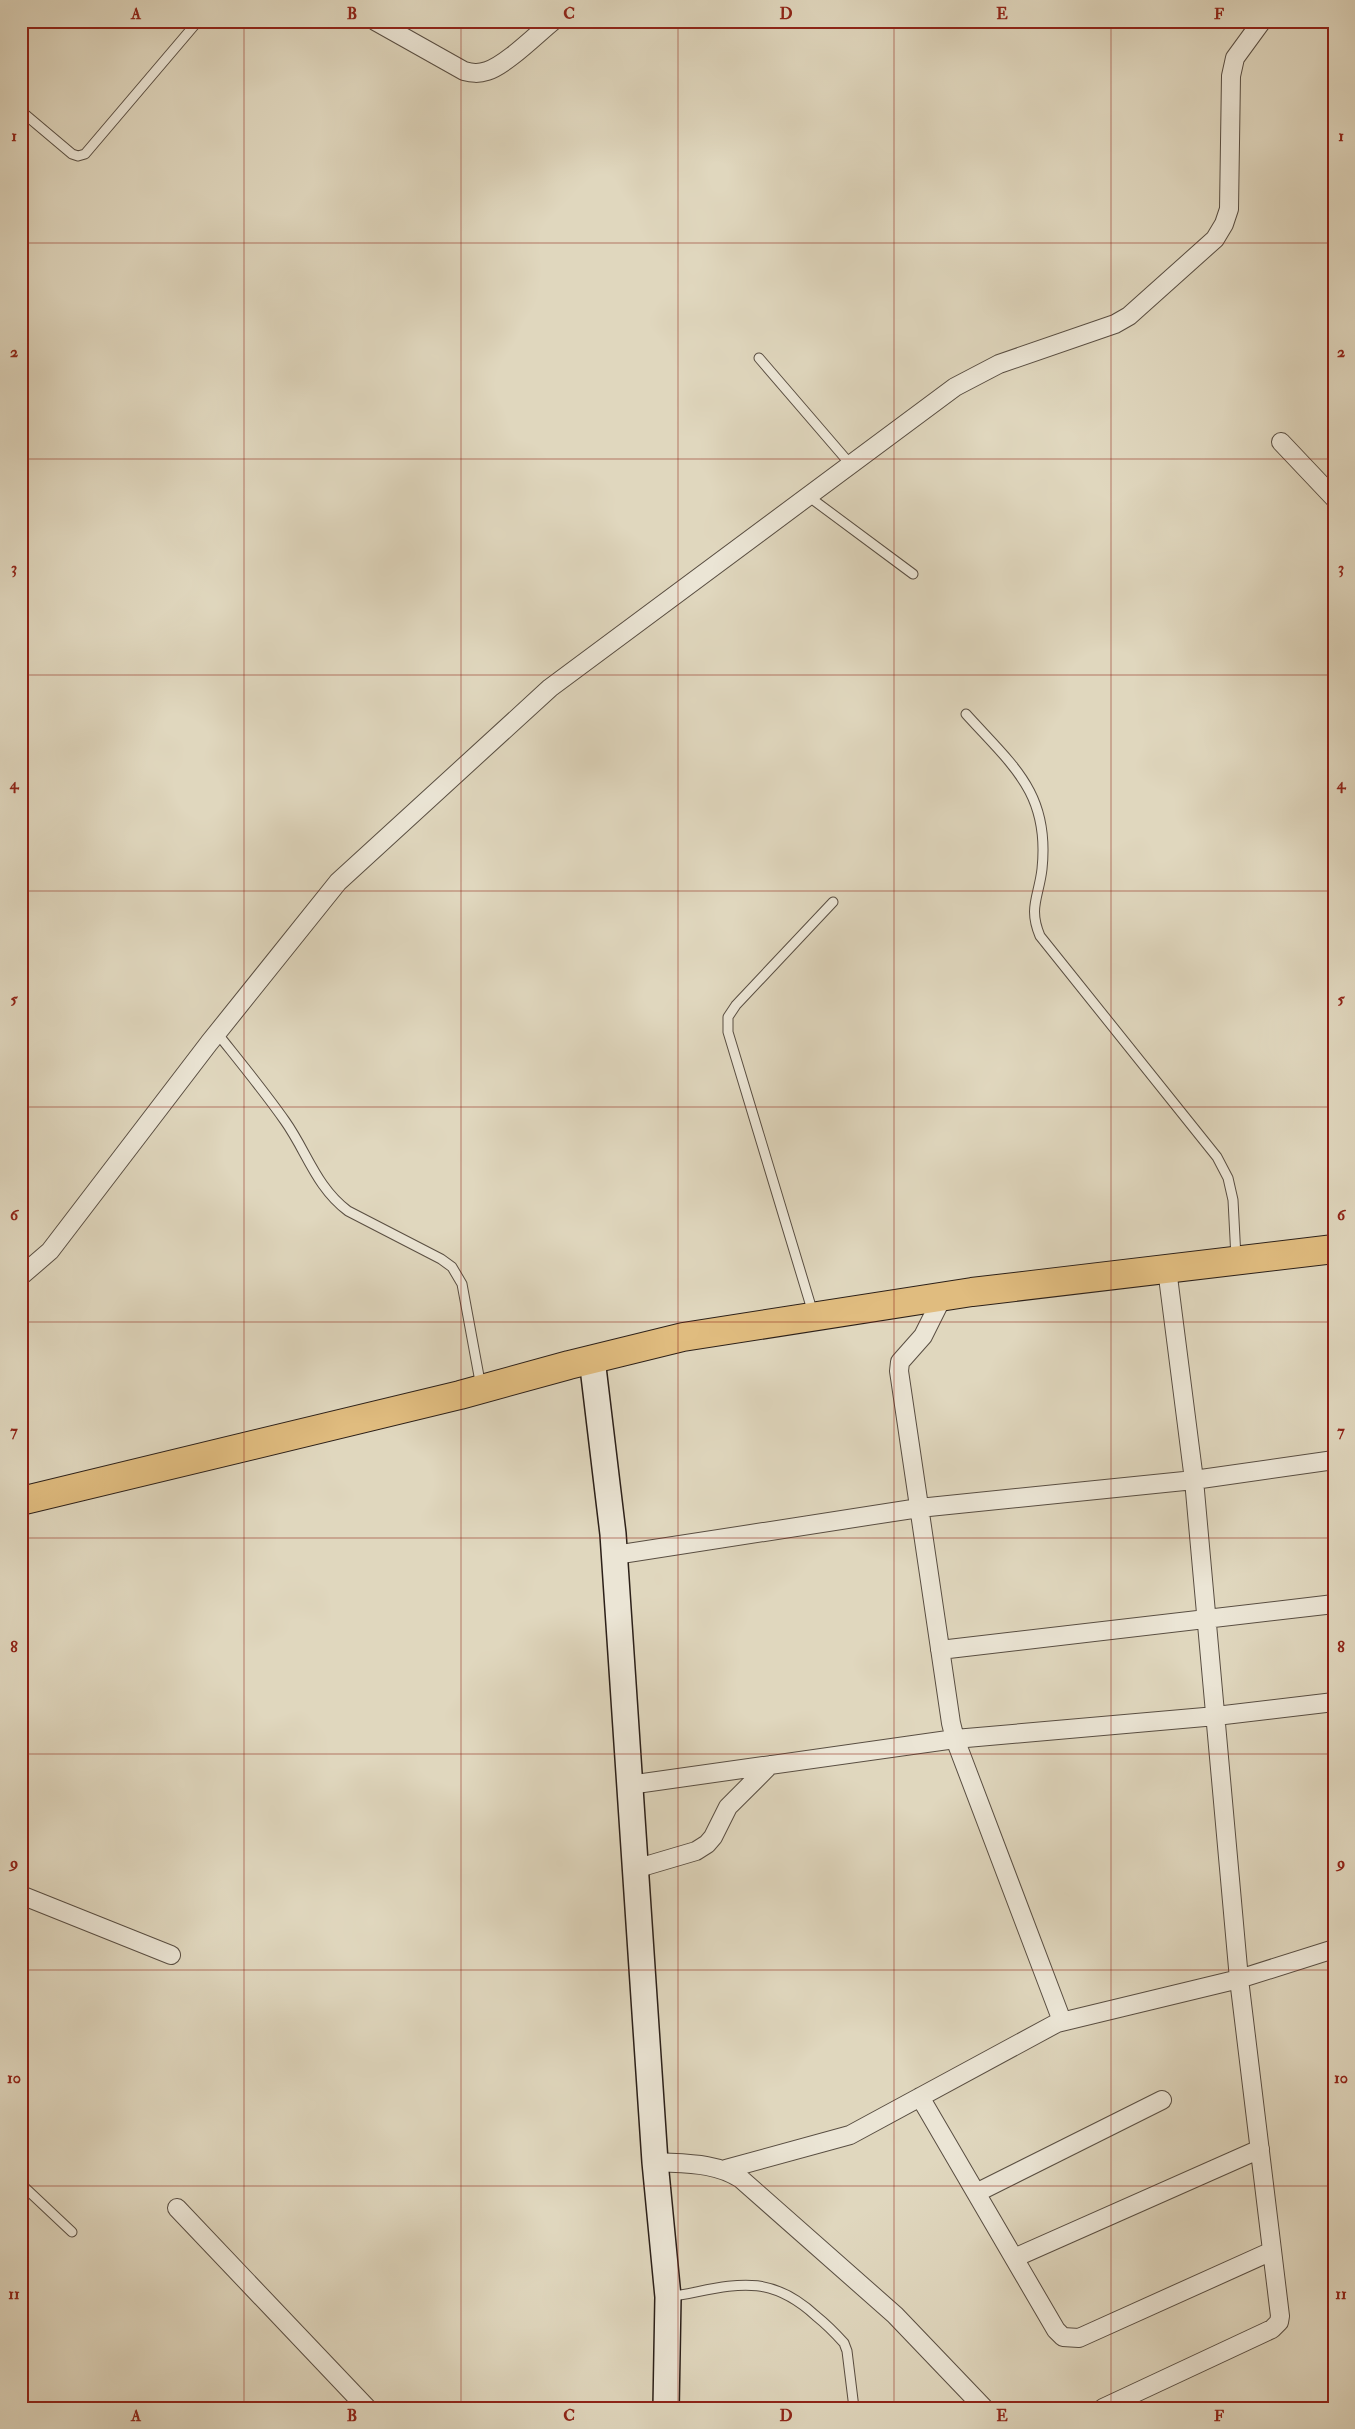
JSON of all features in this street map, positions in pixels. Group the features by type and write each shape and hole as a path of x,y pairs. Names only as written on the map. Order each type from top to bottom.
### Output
{"highway":[{"path":"21,1501 481,1389 592,1359 684,1337 943,1296 1334,1249"}],"street":[{"path":"375,21 464,71 476,74 488,71 499,65 553,21"},
{"path":"21,1276 38,1264 50,1251 217,1033 338,882 533,703 956,387 979,372 1115,324 1129,316 1215,239 1224,224 1229,209 1231,76 1235,58 1262,21"},
{"path":"1281,442 1334,498"},
{"path":"1103,2408 1276,2326 1280,2316 1240,1979 1194,1480 1167,1269"},
{"path":"943,1296 923,1336 900,1362 899,1370 940,1650 955,1739 1062,2021"},
{"path":"592,1359 615,1556 634,1869 655,2162 668,2297 666,2408"},
{"path":"615,1556 920,1508 1194,1480 1334,1460"},
{"path":"940,1650 1334,1604"},
{"path":"629,1785 955,1739 1216,1716 1334,1702"},
{"path":"634,1869 696,1850 707,1844 713,1837 728,1807 770,1765"},
{"path":"21,1895 171,1955"},
{"path":"726,2169 850,2134 1046,2027 1062,2021 1240,1979 1333,1951"},
{"path":"920,2097 1056,2330 1063,2337 1079,2338 1272,2251"},
{"path":"976,2193 1162,2100"},
{"path":"1014,2258 1260,2149"},
{"path":"655,2162 711,2166 726,2169 754,2189 895,2315 984,2408"},
{"path":"177,2208 367,2408"}],"lane":[{"path":"21,111 72,154 78,156 85,154 198,21"},
{"path":"759,358 851,464"},
{"path":"808,496 913,574"},
{"path":"966,714 1018,772 1029,787 1035,802 1043,841 1041,878 1034,908 1034,922 1040,936 1217,1157 1228,1178 1232,1200 1236,1260"},
{"path":"813,1316 728,1032 728,1017 736,1005 833,902"},
{"path":"217,1033 286,1122 316,1178 336,1202 441,1259 459,1275 481,1389"},
{"path":"21,2184 72,2232"},
{"path":"668,2297 754,2285 771,2286 788,2293 801,2302 844,2343 847,2351 854,2408"}]}
